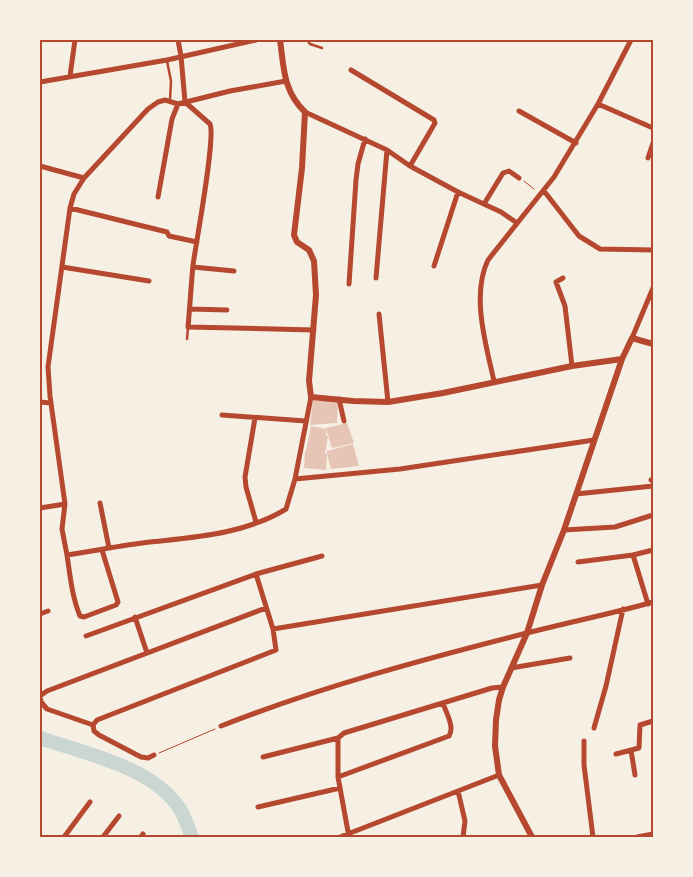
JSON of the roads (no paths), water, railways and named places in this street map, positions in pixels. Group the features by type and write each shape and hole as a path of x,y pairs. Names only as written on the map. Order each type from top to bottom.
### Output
{"street":[{"path":"70,76 75,40"},
{"path":"178,40 185,102 212,128 193,267 188,327 314,330"},
{"path":"40,82 167,60 233,42 256,40"},
{"path":"280,40 286,81 294,100 305,112 387,150 410,166 458,192 501,212 516,224"},
{"path":"494,381 482,324 481,278 488,260 543,192 576,143 631,40"},
{"path":"351,70 434,120 435,124 410,166"},
{"path":"102,550 118,602 116,605 84,618 80,616 70,578 62,529 66,504 51,403 48,361 70,208 74,194 84,178 153,105 165,100 178,104 230,91 286,81"},
{"path":"158,197 172,119 178,104"},
{"path":"598,104 653,128"},
{"path":"520,111 576,143"},
{"path":"67,555 149,542 209,536 274,516 286,509 295,479 311,397 309,381 316,295 314,260 309,250 297,242 294,235 302,168 305,112"},
{"path":"349,284 356,180 365,140"},
{"path":"648,158 653,143"},
{"path":"376,278 387,150"},
{"path":"40,166 84,178"},
{"path":"484,204 503,173 509,171 519,178"},
{"path":"434,266 458,192"},
{"path":"543,192 579,236 600,249 653,250"},
{"path":"70,208 167,232 168,236 197,242"},
{"path":"62,267 149,281"},
{"path":"193,267 234,271"},
{"path":"563,278 556,282 565,306 572,366"},
{"path":"532,837 499,775 494,746 496,720 503,687 527,633 542,585 564,530 622,360 653,288"},
{"path":"190,309 227,310"},
{"path":"379,314 388,402"},
{"path":"632,338 653,344"},
{"path":"311,397 388,402 572,366 622,360"},
{"path":"339,399 344,421"},
{"path":"40,402 51,403"},
{"path":"222,415 306,421"},
{"path":"255,418 245,477 256,522"},
{"path":"295,479 400,470 594,440"},
{"path":"576,494 653,486"},
{"path":"100,502 109,548"},
{"path":"40,508 66,504"},
{"path":"564,530 615,527 653,515"},
{"path":"578,562 633,555 653,550"},
{"path":"221,726 285,702 527,633 651,603 633,555"},
{"path":"86,636 256,574 322,556"},
{"path":"154,755 148,758 142,757 98,736 94,731 93,725 97,720 276,650 273,629 256,574"},
{"path":"273,629 542,585"},
{"path":"93,725 47,709 41,702 40,696 47,691 266,608"},
{"path":"594,728 606,686 623,609"},
{"path":"40,614 48,611"},
{"path":"135,617 147,653"},
{"path":"511,668 570,658"},
{"path":"263,757 338,738 344,733 492,688 503,687"},
{"path":"338,777 449,736 452,727 443,703"},
{"path":"616,754 639,748 640,725 653,721"},
{"path":"338,738 338,777 348,836"},
{"path":"584,742 584,765 593,837"},
{"path":"631,750 635,775"},
{"path":"340,837 348,836 499,775"},
{"path":"258,807 340,788"},
{"path":"458,791 465,821 463,837"},
{"path":"64,837 90,802"},
{"path":"103,837 119,816"},
{"path":"637,837 653,834"}],"lane":[{"path":"307,40 310,44 322,48"},
{"path":"167,60 171,81 170,102"},
{"path":"187,338 188,327"}],"waterway":[{"path":"40,738 116,763 153,782 180,809 192,837"}]}
